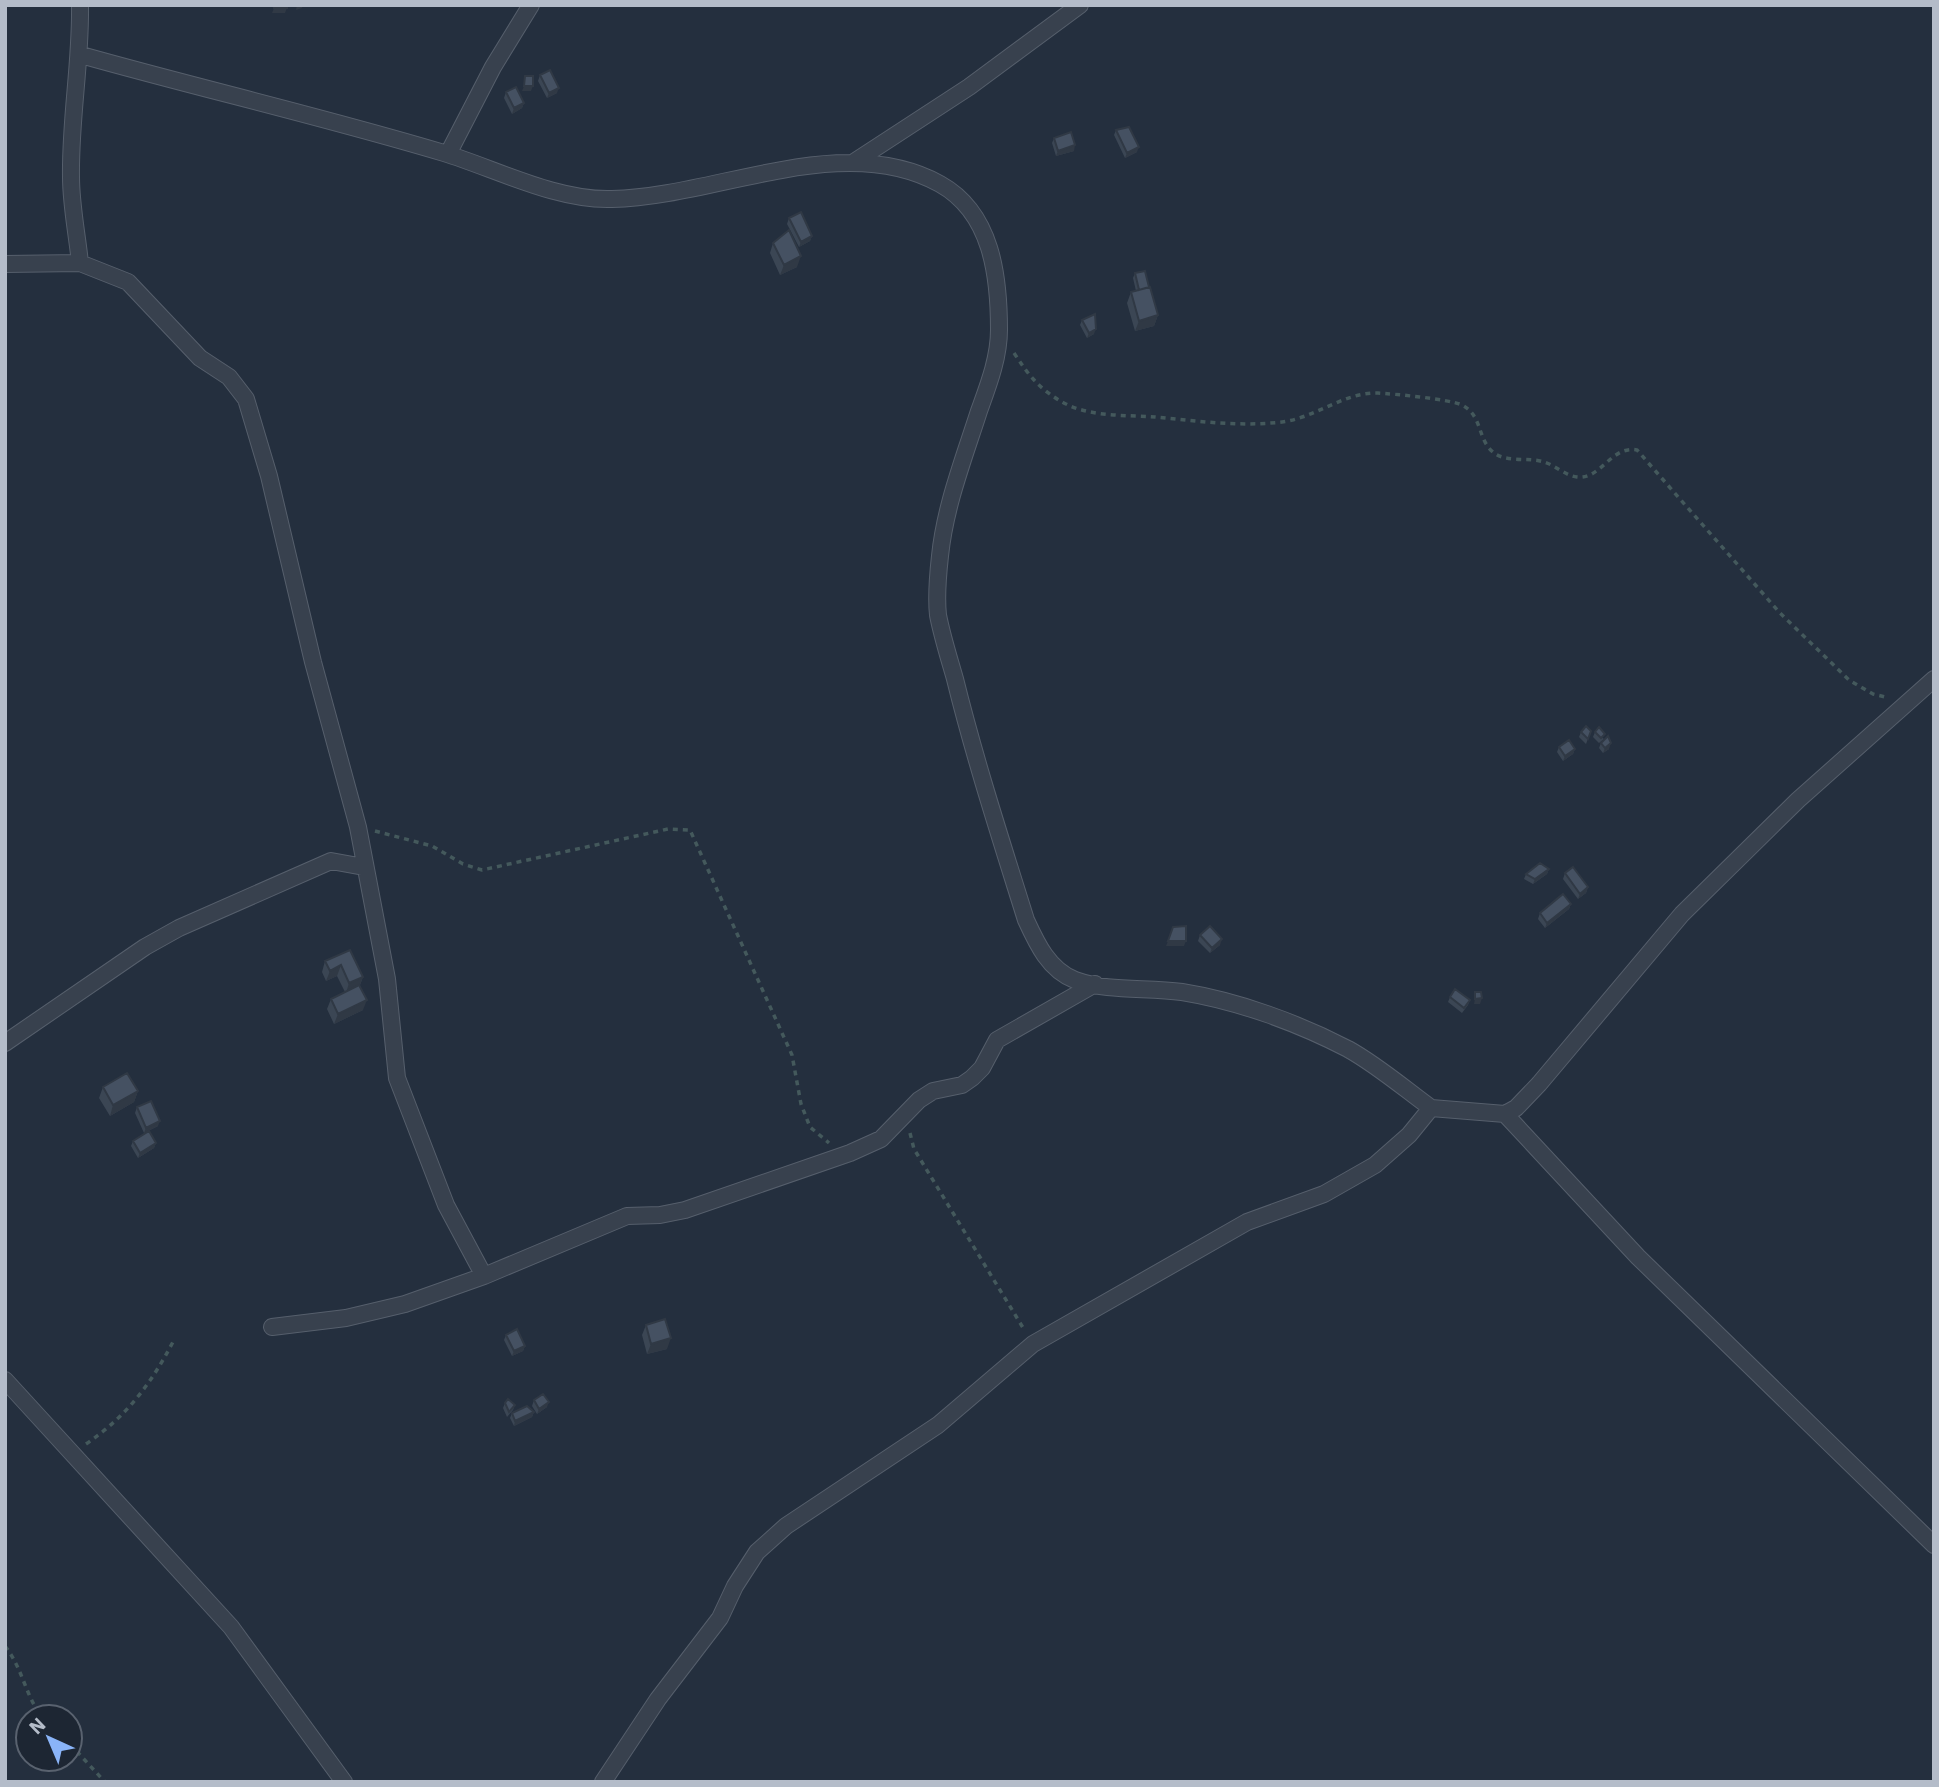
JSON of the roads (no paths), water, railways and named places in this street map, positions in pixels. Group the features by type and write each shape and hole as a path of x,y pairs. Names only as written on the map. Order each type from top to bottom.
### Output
{"street":[{"path":"80,5 81,55 72,127 71,179 80,263"},
{"path":"448,155 493,67 531,5"},
{"path":"854,162 969,87 1080,5"},
{"path":"81,55 448,155 518,180 611,200 801,168 854,162 870,163 937,182 968,205 980,219 990,247 999,333 992,373 953,493 940,554 938,612 966,726 1026,919 1039,948 1052,964 1074,979 1095,984 1182,992 1257,1011 1349,1050 1432,1108 1505,1114 1516,1108 1682,914 1798,800 1934,679"},
{"path":"5,264 80,263 128,282 200,358 229,377 246,399 269,475 313,662 358,827 387,979 397,1078 446,1205 484,1276"},
{"path":"5,1043 145,947 179,928 331,861 364,867"},
{"path":"272,1327 346,1318 405,1304 484,1276 626,1216 660,1215 685,1209 850,1153 881,1139 919,1100 933,1091 962,1085 972,1078 982,1068 997,1040 1095,984"},
{"path":"603,1782 658,1699 720,1618 735,1586 757,1552 813,1505 938,1425 1033,1344 1247,1222 1324,1194 1375,1166 1409,1135 1432,1108"},
{"path":"1505,1114 1638,1257 1934,1545"},
{"path":"5,1380 231,1627 344,1782"}]}
